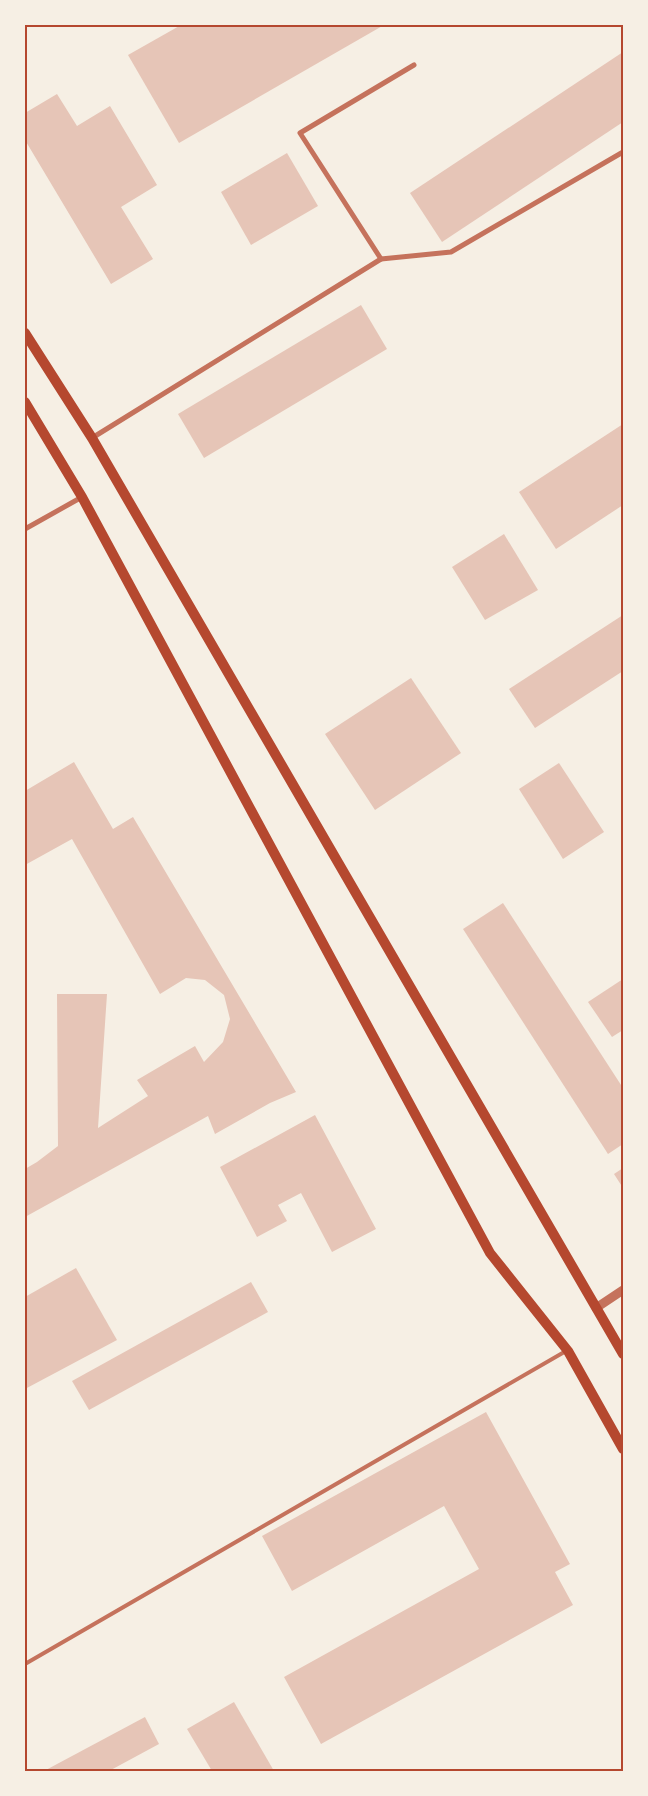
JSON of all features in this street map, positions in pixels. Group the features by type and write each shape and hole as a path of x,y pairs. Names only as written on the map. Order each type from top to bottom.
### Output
{"main road":[{"path":"25,333 92,438 623,1354"},
{"path":"25,402 82,497 490,1253 568,1350 623,1449"}],"street":[{"path":"381,260 300,133 414,65"},
{"path":"92,438 381,260 451,252 623,152"},
{"path":"25,529 82,497"},
{"path":"596,1308 623,1290"}],"lane":[{"path":"25,1664 568,1350"}],"building":[{"path":"181,25 384,25 179,143 128,55"},
{"path":"623,52 623,122 442,242 410,193"},
{"path":"57,94 77,126 110,106 157,185 121,207 153,259 111,284 25,140 25,113"},
{"path":"287,153 318,206 251,245 221,192"},
{"path":"361,305 387,349 204,458 178,414"},
{"path":"623,424 623,505 556,549 519,492"},
{"path":"504,534 538,590 485,620 452,567"},
{"path":"623,615 623,671 535,728 509,689"},
{"path":"411,678 461,753 375,810 325,734"},
{"path":"74,762 113,829 133,817 296,1092 270,1103 215,1134 208,1116 25,1217 25,1169 58,1146 57,994 107,994 98,1128 148,1096 137,1080 195,1046 204,1062 223,1042 230,1019 224,995 205,980 186,978 160,994 72,839 25,865 25,791"},
{"path":"559,763 604,832 563,859 519,789"},
{"path":"503,903 623,1088 623,1144 608,1154 463,929"},
{"path":"623,979 623,1030 612,1037 588,1002"},
{"path":"315,1115 376,1229 332,1252 301,1193 278,1205 287,1221 257,1237 220,1167"},
{"path":"623,1168 623,1188 614,1174"},
{"path":"76,1268 117,1340 25,1389 25,1297"},
{"path":"251,1282 268,1312 89,1410 72,1381"},
{"path":"486,1412 570,1564 555,1572 573,1605 321,1744 284,1677 479,1569 444,1506 292,1591 262,1536"},
{"path":"234,1702 274,1771 212,1771 187,1729"},
{"path":"145,1717 159,1744 109,1771 44,1771"}]}
